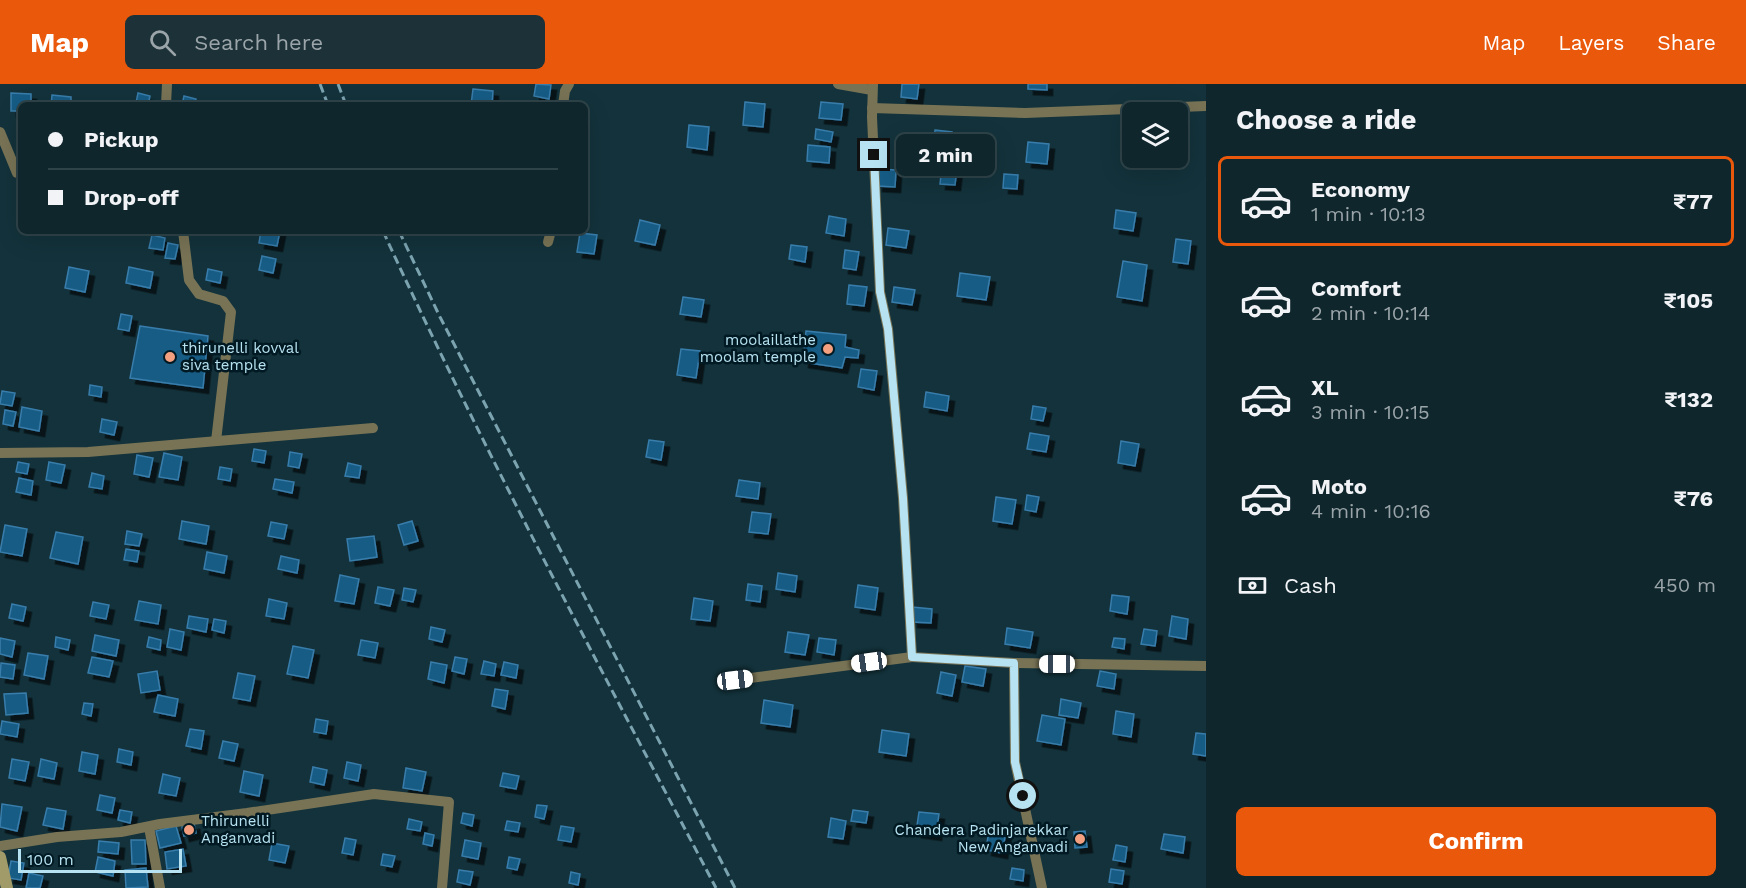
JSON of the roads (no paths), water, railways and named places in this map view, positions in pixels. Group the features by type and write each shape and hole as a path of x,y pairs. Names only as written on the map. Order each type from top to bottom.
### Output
{"main road":[{"path":"0,857 8,888"}],"street":[{"path":"166,102 167,84"},
{"path":"563,102 569,84"},
{"path":"838,84 873,87 880,292 888,329 903,498 912,657"},
{"path":"872,108 1025,112 1206,106"},
{"path":"0,132 17,173"},
{"path":"183,234 189,280 199,294 224,300 231,312 216,441"},
{"path":"0,453 88,452 373,428"},
{"path":"735,680 912,657 1014,663 1206,666"},
{"path":"1014,663 1015,762 1042,888"},
{"path":"0,846 57,837 121,832 374,794 449,802 442,888"},
{"path":"149,827 160,888"}],"railway":[{"path":"320,84 327,102"},
{"path":"338,84 345,102"},
{"path":"384,234 503,480 716,888"},
{"path":"400,234 440,317 735,888"}],"place":[{"name":"moolaillathe moolam temple","path":"828,349"},
{"name":"thirunelli kovval siva temple","path":"170,357"},
{"name":"Thirunelli Anganvadi","path":"189,830"},
{"name":"Chandera Padinjarekkar New Anganvadi","path":"1080,839"}]}
